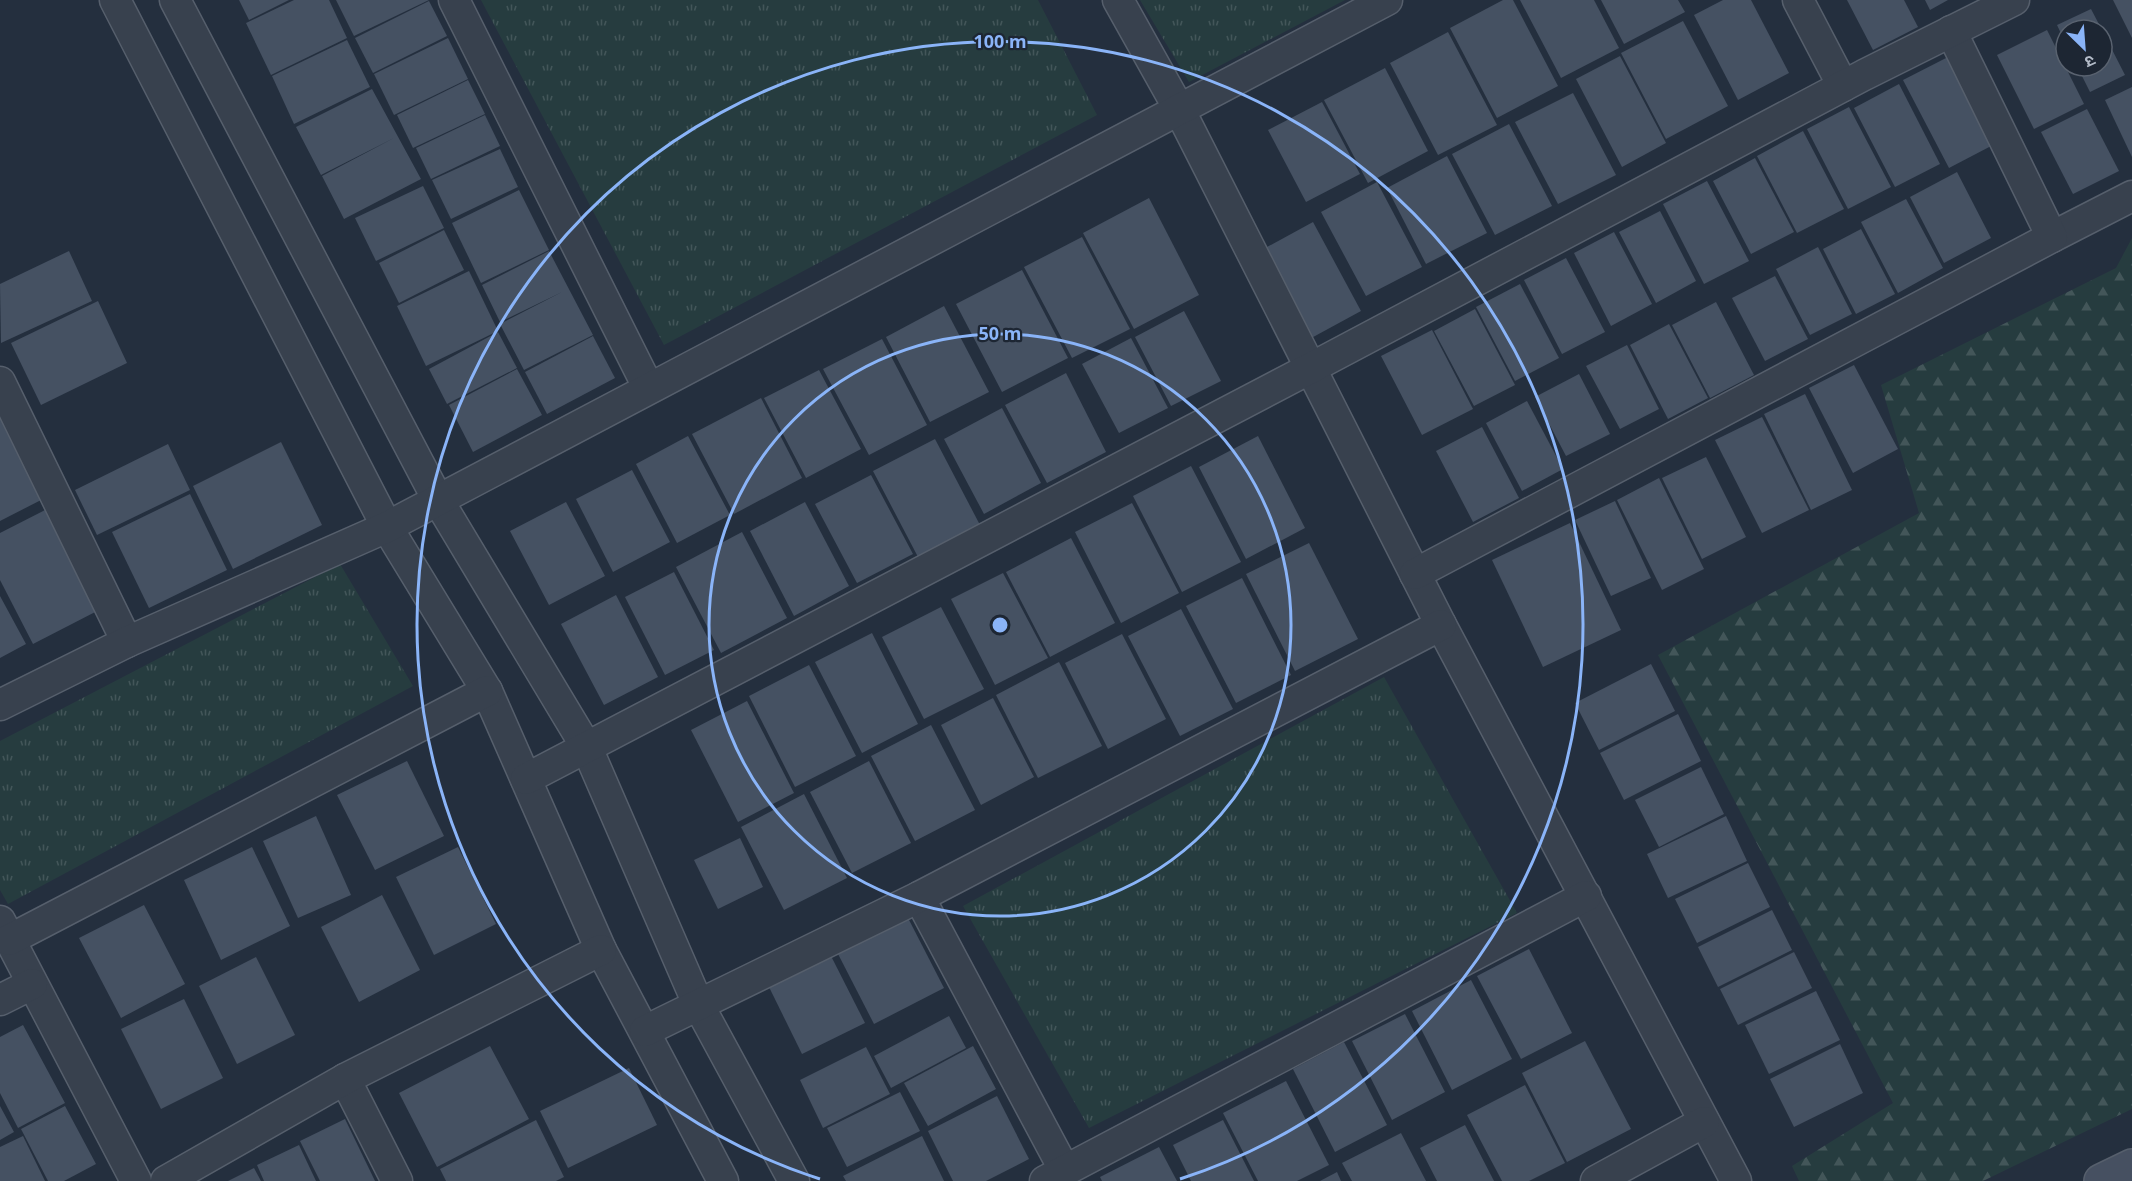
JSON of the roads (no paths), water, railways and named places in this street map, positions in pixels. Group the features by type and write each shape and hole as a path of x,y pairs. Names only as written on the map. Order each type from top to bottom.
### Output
{"main road":[{"path":"2101,1181 2132,1166"}],"street":[{"path":"115,0 387,527 487,691 601,950 723,1181"},
{"path":"174,0 438,500 587,748 698,1004 794,1181"},
{"path":"454,0 648,387"},
{"path":"1118,0 1179,109 1441,625 1736,1181"},
{"path":"0,705 127,642 387,527 648,387 1387,0"},
{"path":"1798,0 1843,86"},
{"path":"526,779 1843,86 2014,0"},
{"path":"1951,31 2052,237"},
{"path":"1415,574 2132,196"},
{"path":"1,386 127,642"},
{"path":"645,1031 919,897 1441,625"},
{"path":"136,1181 5,931 487,691"},
{"path":"919,897 1055,1176 1586,896"},
{"path":"166,1181 345,1079 601,950"},
{"path":"0,1000 32,984"},
{"path":"345,1079 397,1181"},
{"path":"1596,1181 1704,1122"}]}
